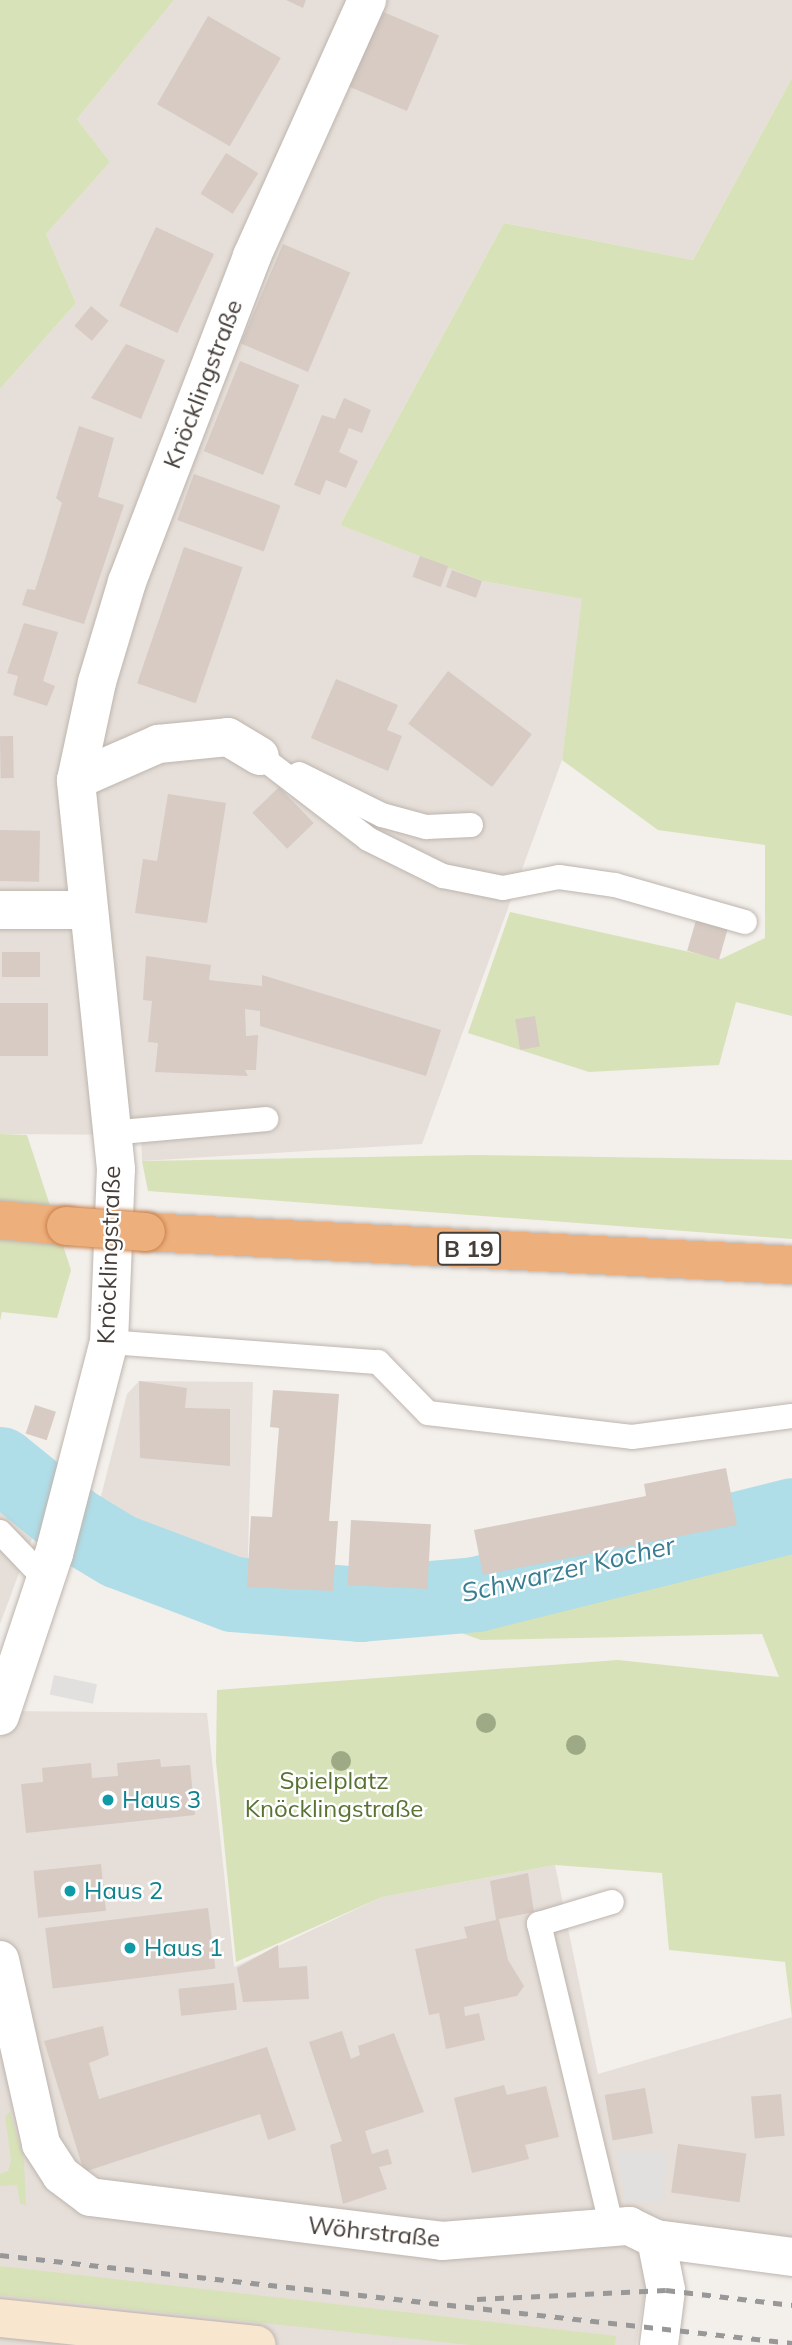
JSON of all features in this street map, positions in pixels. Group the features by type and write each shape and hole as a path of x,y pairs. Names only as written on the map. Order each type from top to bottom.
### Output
{"highway":[{"name":"B 19","path":"0,1220 146,1232 792,1265"}],"street":[{"name":"Knöcklingstraße","path":"0,1716 46,1580 109,1342 116,1169 86,910 76,780 97,682 127,582 252,256 367,0"},
{"path":"76,780 158,744 228,737 260,756"},
{"path":"0,910 86,910"},
{"name":"Wöhrstraße","path":"0,1960 41,2144 61,2175 90,2197 442,2241 629,2225 656,2239 792,2256"},
{"path":"656,2239 666,2290 659,2345"},
{"path":"0,2318 257,2345"}],"lane":[{"path":"260,756 382,815 426,827 471,825"},
{"path":"260,756 368,839 443,876 503,888 559,877 615,885 745,922"},
{"path":"110,1133 266,1119"},
{"path":"109,1342 378,1362 428,1413 632,1437 792,1416"},
{"path":"0,1532 46,1580"},
{"path":"612,1902 539,1924 612,2228"}],"shaded area":[{"path":"174,0 792,0 792,78 693,260 504,223 340,525 482,581 583,599 562,760 422,1144 142,1161 141,1135 0,1134 0,389 76,303 46,234 110,162 77,119"},
{"path":"139,1381 253,1382 247,1587 95,1520 127,1394"},
{"path":"0,1486 42,1512 0,1624"},
{"path":"54,1675 97,1684 93,1704 50,1695"},
{"path":"8,1711 207,1713 234,1967 382,1897 555,1865 598,2074 792,2017 792,2243 657,2224 636,2345 0,2345 0,1738"},
{"path":"617,2149 667,2154 662,2201 625,2201"}],"green space":[{"path":"0,0 174,0 77,119 110,162 46,234 76,303 0,389"},
{"path":"792,78 792,1016 736,1002 719,1065 589,1072 468,1033 510,912 721,959 765,938 765,845 658,830 562,760 582,599 482,581 340,525 504,223 693,260"},
{"path":"0,1134 27,1135 71,1270 57,1318 2,1312 0,1321"},
{"path":"475,1155 792,1160 792,1239 148,1191 142,1161"},
{"name":"Spielplatz Knöcklingstraße","path":"792,1482 792,2017 785,1962 669,1950 662,1873 555,1865 382,1897 236,1962 216,1762 217,1690 618,1660 779,1677 762,1634 481,1640 411,1615 241,1616 247,1587 427,1590 483,1575 735,1544 764,1491"},
{"path":"10,2112 24,2160 26,2205 20,2204 17,2185 0,2186 0,2174 8,2171 11,2160 5,2116"},
{"path":"0,2266 616,2336 615,2345 470,2345 0,2295"}],"building":[{"path":"286,0 306,0 303,8"},
{"path":"381,11 439,36 407,111 349,86"},
{"path":"208,16 281,58 230,146 157,104"},
{"path":"226,153 258,173 233,214 201,194"},
{"path":"156,227 214,254 177,333 119,306"},
{"path":"283,244 350,273 308,372 241,343"},
{"path":"91,306 109,321 92,341 74,326"},
{"path":"126,344 165,360 141,419 91,398"},
{"path":"240,361 299,385 263,475 204,451"},
{"path":"344,398 371,410 362,433 349,428 339,452 358,461 346,488 326,480 320,495 294,485 322,415 335,419"},
{"path":"79,426 114,438 98,497 124,505 84,624 22,605 27,589 35,590 62,503 56,498"},
{"path":"194,474 280,505 264,552 177,520"},
{"path":"184,547 243,567 196,703 137,683"},
{"path":"420,556 448,566 441,587 412,577"},
{"path":"452,570 482,581 476,598 446,587"},
{"path":"24,623 58,632 43,681 55,686 47,706 13,695 18,676 7,673"},
{"path":"448,671 532,734 492,787 408,724"},
{"path":"336,679 398,705 387,730 402,736 388,771 311,738"},
{"path":"0,736 13,736 14,778 1,778"},
{"path":"279,787 314,823 287,849 252,813"},
{"path":"168,794 226,803 207,923 135,913 143,859 157,861"},
{"path":"0,830 40,831 39,882 0,881"},
{"path":"696,920 728,929 719,960 687,951"},
{"path":"2,952 40,952 40,977 2,977"},
{"path":"146,956 211,965 209,980 262,986 262,975 441,1030 426,1076 260,1026 260,1011 245,1009 246,1036 258,1035 256,1070 245,1070 248,1076 155,1072 158,1043 148,1042 152,1001 143,1000"},
{"path":"0,1003 48,1003 48,1056 0,1056"},
{"path":"535,1016 540,1047 520,1050 515,1019"},
{"path":"139,1381 187,1388 185,1408 230,1409 230,1466 140,1458"},
{"path":"273,1390 339,1394 329,1521 338,1521 333,1591 247,1587 251,1516 272,1517 279,1428 270,1427"},
{"path":"35,1405 56,1412 47,1440 26,1434"},
{"path":"726,1468 737,1525 483,1575 474,1530 646,1496 644,1484"},
{"path":"351,1520 431,1524 427,1589 348,1585"},
{"name":"Haus 3","path":"160,1759 161,1767 190,1765 195,1815 26,1833 21,1784 43,1782 42,1768 91,1763 92,1778 118,1776 117,1763"},
{"name":"Haus 2","path":"101,1864 106,1911 38,1918 33,1871"},
{"path":"528,1873 534,1912 499,1919 508,1960 524,1986 517,1996 464,2007 465,2016 479,2013 485,2040 446,2049 439,2013 429,2015 415,1949 467,1938 464,1927 496,1920 490,1881"},
{"name":"Haus 1","path":"208,1908 215,1969 53,1989 45,1928"},
{"path":"278,1945 279,1968 307,1966 309,1999 243,2002 237,1968"},
{"path":"234,1983 237,2010 181,2016 178,1989"},
{"path":"103,2026 109,2055 89,2063 99,2099 267,2047 296,2130 268,2140 260,2114 84,2172 44,2041"},
{"path":"342,2031 351,2059 360,2055 358,2046 394,2033 424,2112 365,2131 372,2154 388,2149 392,2164 379,2167 387,2189 343,2204 330,2145 342,2141 309,2042"},
{"path":"504,2085 507,2095 546,2086 559,2137 525,2145 529,2159 472,2173 454,2098"},
{"path":"645,2088 653,2133 613,2140 605,2095"},
{"path":"781,2094 785,2136 755,2138 751,2097"},
{"path":"678,2144 746,2154 740,2202 671,2193"}],"waterway":[{"name":"Schwarzer Kocher","path":"0,1464 74,1524 119,1551 233,1594 360,1604 476,1594 792,1515"}],"railway":[{"path":"0,2255 792,2343"},
{"path":"477,2299 666,2290 792,2305"}],"place":[{"name":"Haus 3","path":"108,1800"},
{"name":"Haus 2","path":"70,1891"},
{"name":"Haus 1","path":"130,1948"}]}
